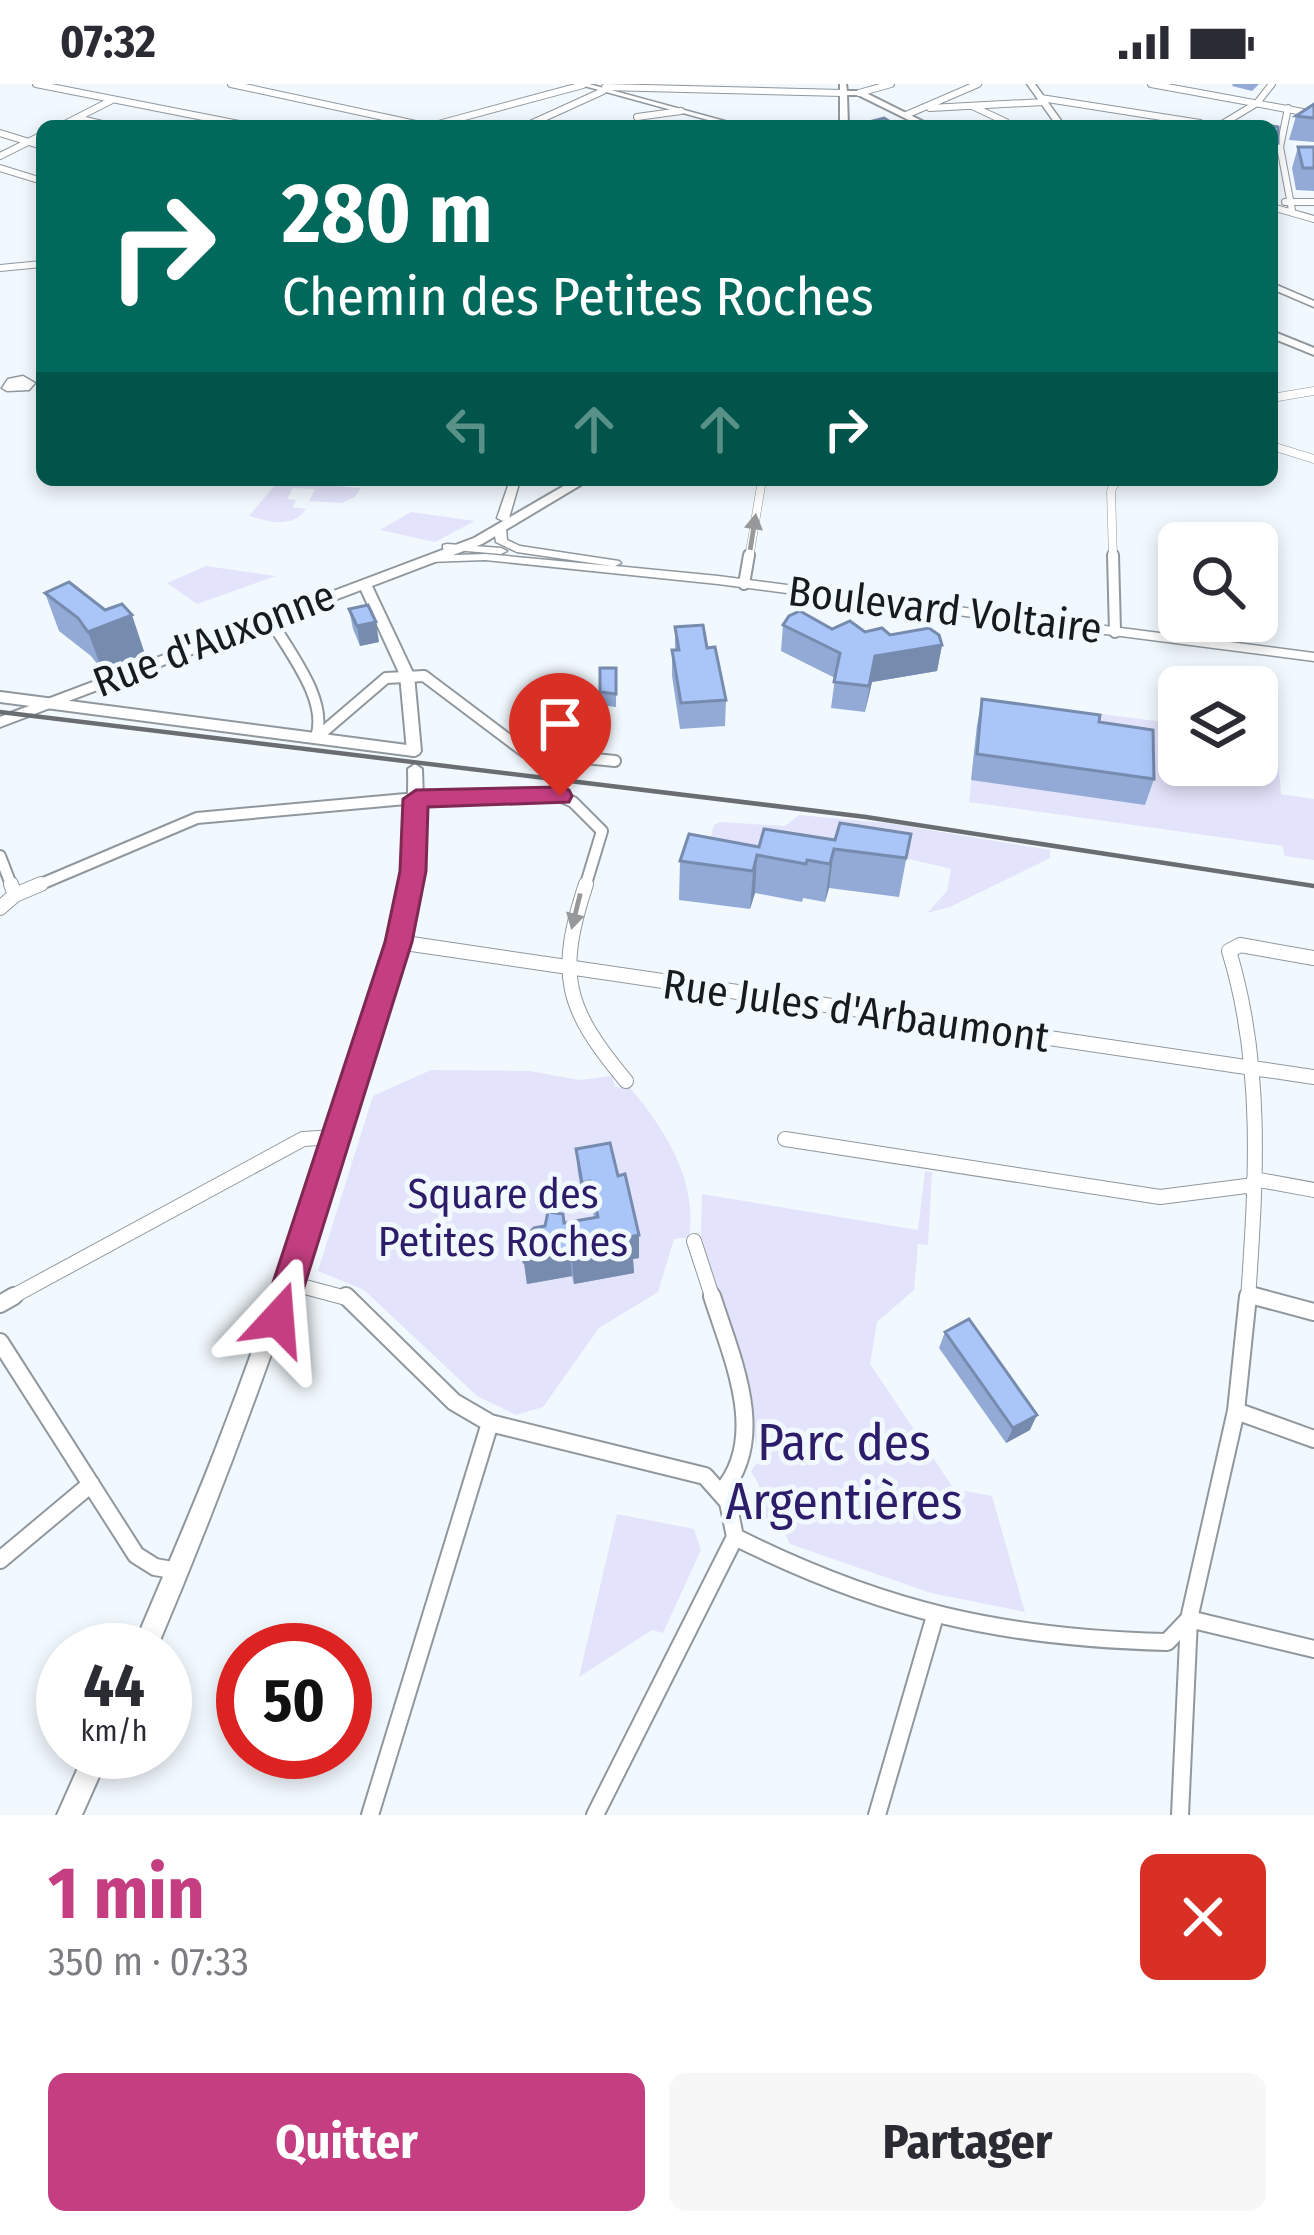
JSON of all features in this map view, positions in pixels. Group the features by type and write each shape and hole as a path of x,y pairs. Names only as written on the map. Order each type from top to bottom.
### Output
{"main road":[{"path":"844,120 843,88 916,120"},
{"path":"1278,337 1314,352"},
{"name":"Rue d'Auxonne","path":"0,722 485,538 560,486"},
{"name":"Rue d'Auxonne","path":"535,504 571,486"},
{"name":"Rue d'Auxonne","path":"429,559 447,547 485,538"},
{"path":"364,582 407,675 413,751"},
{"path":"156,1623 290,1283 398,942 413,871 415,769"},
{"path":"69,1815 86,1779"}],"street":[{"path":"36,84 219,120"},
{"path":"230,84 400,120"},
{"path":"450,120 582,84 843,88"},
{"path":"859,93 891,84"},
{"path":"906,115 978,84"},
{"path":"1031,84 1057,120"},
{"path":"1151,84 1314,114"},
{"path":"538,120 607,87 716,120"},
{"path":"1225,120 1257,103 1270,87"},
{"path":"73,120 113,99"},
{"path":"930,108 1042,100 1179,120"},
{"path":"971,106 1002,120"},
{"path":"1288,108 1281,128 1279,165 1292,206 1314,219"},
{"path":"638,117 681,111"},
{"path":"77,118 85,120"},
{"path":"0,134 36,144"},
{"path":"0,156 36,138"},
{"path":"0,168 36,179"},
{"path":"1278,205 1314,203"},
{"path":"0,266 36,263"},
{"path":"1278,289 1314,304"},
{"path":"4,385 15,390 34,382"},
{"path":"1278,397 1314,391"},
{"path":"1278,448 1314,459"},
{"path":"485,538 513,486"},
{"path":"515,486 535,504"},
{"path":"744,584 761,486"},
{"path":"1113,486 1115,632"},
{"name":"Boulevard Voltaire","path":"447,547 485,538 718,580"},
{"name":"Boulevard Voltaire","path":"485,538 508,546 744,584 1314,657"},
{"name":"Boulevard Voltaire","path":"429,559 485,538 546,558 617,564"},
{"path":"269,617 313,696 322,720 316,738"},
{"path":"316,738 386,678 407,675 437,682 525,752 615,761"},
{"path":"0,697 413,751"},
{"path":"0,908 15,895 197,818 416,799 560,796 600,827 574,910 566,969 578,1020 626,1081"},
{"path":"0,856 15,895"},
{"name":"Rue Jules d'Arbaumont","path":"398,942 1314,1077"},
{"path":"1180,1815 1189,1619 1236,1411 1248,1295 1253,1068 1247,1010 1231,947 1314,958"},
{"path":"0,1304 303,1139 335,1137"},
{"path":"785,1138 1160,1197 1254,1182 1314,1190"},
{"path":"694,1241 734,1377 746,1436 738,1471 722,1491"},
{"path":"290,1283 348,1297 454,1402 490,1423 705,1476 722,1491 731,1507 735,1537 595,1815"},
{"path":"1248,1295 1314,1312"},
{"path":"0,1342 136,1555 154,1567 178,1571"},
{"path":"1236,1411 1314,1438"},
{"path":"370,1815 490,1423"},
{"path":"0,1560 92,1484"},
{"path":"735,1537 775,1557 935,1616 1043,1636 1167,1642 1189,1619"},
{"path":"877,1815 935,1616"},
{"path":"1189,1619 1314,1649"}],"green space":[{"path":"274,486 361,488 342,503 309,501 315,489 293,488 287,499 296,500 293,507 306,509 294,519 273,522 249,516"},
{"path":"411,512 475,521 435,542 380,530"},
{"path":"206,566 276,576 197,604 167,583"},
{"path":"543,704 574,704 573,748 541,749"},
{"path":"1087,712 1158,721 1158,786 1278,786 1278,760 1281,794 1314,799 1314,860 1284,856 1283,846 969,802 977,725 1087,722"},
{"path":"799,815 887,823 1050,850 1050,858 950,907 927,913 947,891 951,869 901,857 705,857 714,825 720,822 785,826"},
{"name":"Square des Petites Roches","path":"431,1070 530,1071 579,1080 612,1076 615,1087 630,1088 655,1121 684,1176 689,1237 674,1239 658,1292 599,1328 543,1407 516,1415 477,1396 364,1290 318,1271 373,1096"},
{"name":"Parc des Argentières","path":"925,1171 932,1172 928,1245 918,1244 914,1290 877,1322 870,1364 954,1489 992,1496 1025,1612 931,1593 790,1544 782,1528 763,1521 754,1502 759,1485 751,1471 759,1460 743,1378 701,1236 702,1194 918,1230"},
{"path":"617,1514 694,1529 701,1550 663,1633 652,1630 579,1677"}],"building":[{"path":"1314,104 1314,118 1296,116"},
{"path":"1298,147 1314,147 1314,168 1303,168"},
{"path":"69,582 105,610 122,604 132,615 88,632 78,618 45,593"},
{"path":"368,605 376,622 357,626 349,609"},
{"path":"800,611 832,629 850,621 865,632 882,628 890,635 929,628 939,635 942,645 875,656 869,686 834,682 840,653 783,625"},
{"path":"703,625 707,648 715,647 726,700 681,703 672,650 679,650 675,627"},
{"path":"600,668 616,668 616,694 600,692"},
{"path":"982,699 1100,715 1099,722 1153,730 1154,779 977,754"},
{"path":"840,823 911,834 906,858 834,849 830,864 807,860 806,864 757,855 753,871 680,861 689,834 759,847 764,829 835,840"},
{"path":"610,1143 618,1176 625,1174 639,1235 630,1237 633,1250 572,1261 570,1253 524,1262 521,1242 534,1228 545,1226 548,1212 563,1214 564,1223 598,1217 590,1181 582,1183 576,1149"},
{"path":"969,1319 1037,1415 1013,1428 945,1332"}],"railway":[{"path":"0,712 866,817 1314,886"}],"route":[{"path":"278,1319 398,942 413,871 416,799 560,796"}]}
